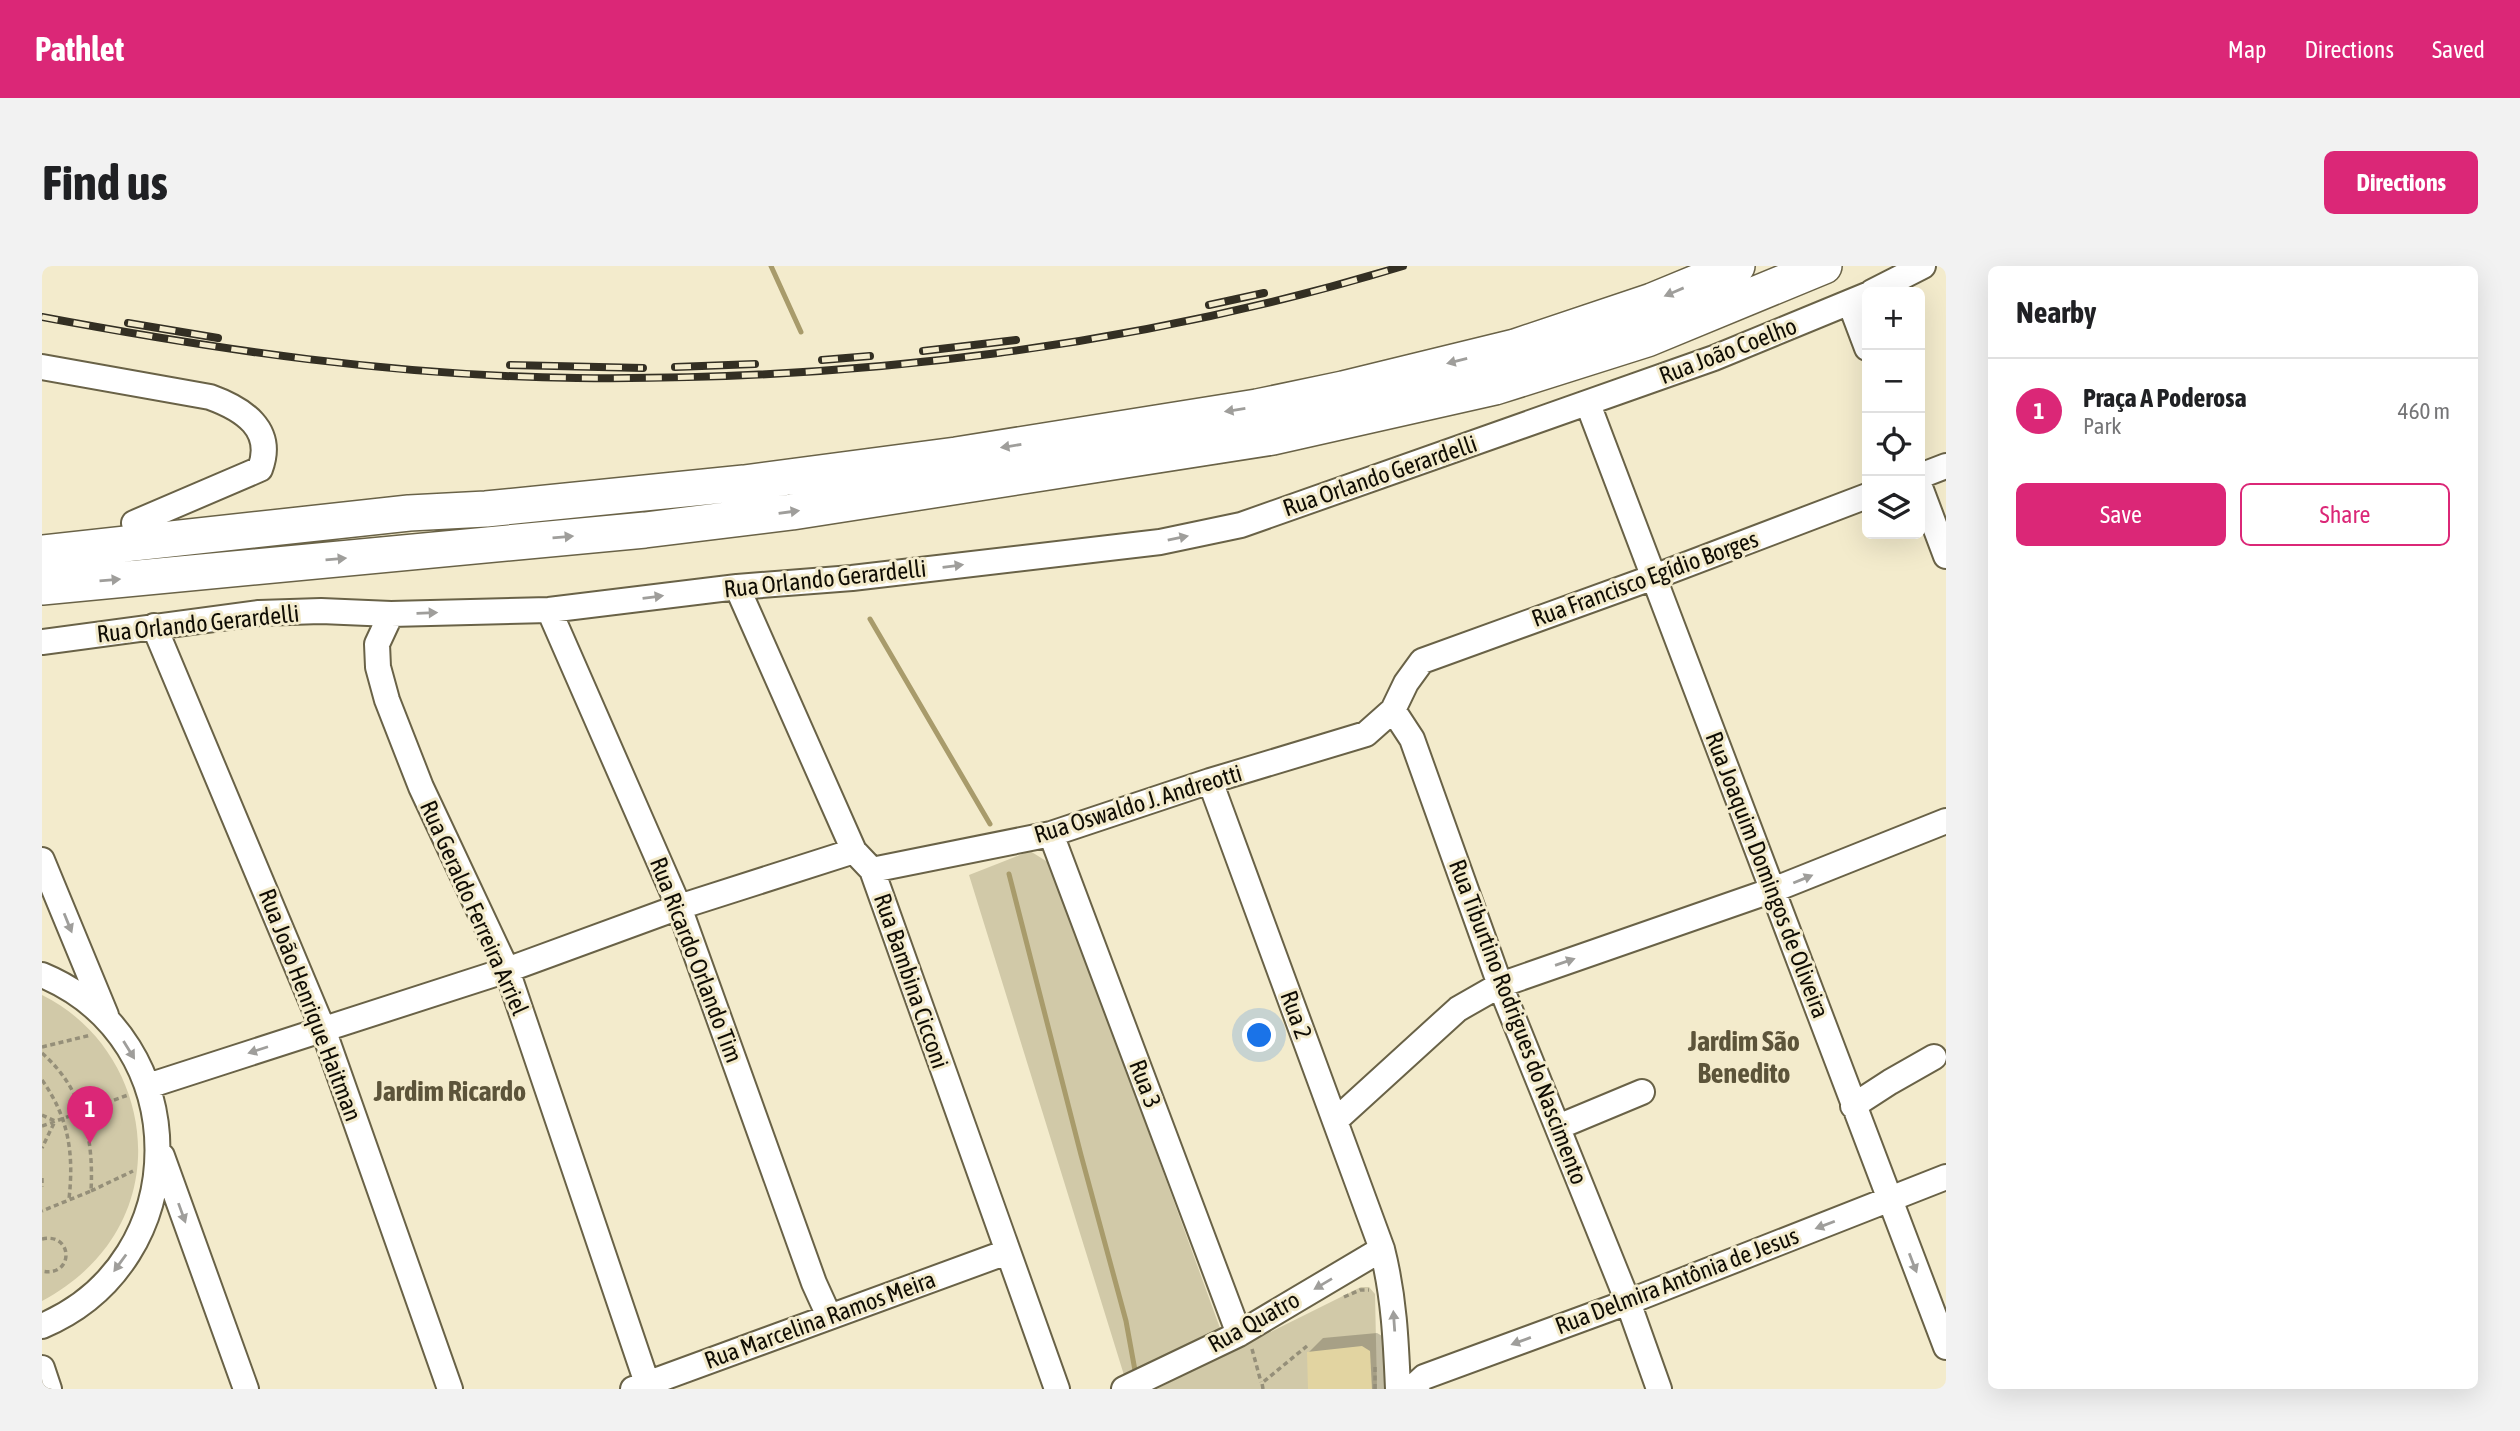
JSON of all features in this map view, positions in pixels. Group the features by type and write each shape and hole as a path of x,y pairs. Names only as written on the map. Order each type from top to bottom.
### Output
{"highway":[{"path":"42,531 230,515 410,513 486,509 744,483 956,455 1257,407 1343,389 1515,347 1652,301 1737,266"},
{"path":"42,587 659,529 792,512 1273,437 1470,393 1520,379 1647,339 1824,266"},
{"path":"42,553 410,513"}],"street":[{"name":"Rua João Coelho","path":"1882,287 1923,266"},
{"name":"Rua João Coelho","path":"1588,404 1714,358 1862,297"},
{"path":"42,367 210,397 236,407 261,430 265,457 260,469 134,523"},
{"name":"Rua Joaquim Domingos de Oliveira","path":"1588,404 1946,1347"},
{"name":"Rua Orlando Gerardelli","path":"42,642 259,613 391,614 549,610 1160,542 1241,525 1588,404"},
{"path":"1925,474 1946,466"},
{"name":"Rua Francisco Egídio Borges","path":"1393,710 1406,683 1422,661 1862,498"},
{"path":"1925,499 1946,556"},
{"name":"Rua Bambina Cicconi","path":"737,587 854,851 872,870 1057,1389"},
{"name":"Rua Ricardo Orlando Tim","path":"549,610 679,907 814,1283 830,1316"},
{"name":"Rua Geraldo Ferreira Arriel","path":"348,613 378,667"},
{"name":"Rua Geraldo Ferreira Arriel","path":"391,614 377,644 378,667 387,701 421,788 507,970 643,1387"},
{"name":"Rua João Henrique Haitman","path":"154,626 323,1029 450,1389"},
{"name":"Rua Oswaldo J. Andreotti","path":"872,870 1051,834 1210,781 1366,734 1393,710"},
{"name":"Rua Tiburtino Rodrigues do Nascimento","path":"1393,710 1412,739 1500,985 1628,1301 1659,1389"},
{"name":"Rua 2","path":"1210,781 1382,1249 1395,1316 1398,1389"},
{"path":"1335,1121 1458,1009 1500,985 1773,890 1946,821"},
{"name":"Rua 3","path":"1051,834 1245,1338"},
{"path":"139,1090 507,970 679,907 854,851"},
{"path":"42,860 101,1028"},
{"path":"42,975 79,995 101,1028 131,1052 139,1090 156,1117 159,1149 155,1191 141,1231 119,1268 89,1298 42,1326"},
{"path":"1853,1106 1934,1057"},
{"path":"1558,1127 1642,1092"},
{"path":"159,1149 246,1389"},
{"name":"Rua Delmira Antônia de Jesus","path":"1411,1389 1424,1377 1946,1177"},
{"name":"Rua Quatro","path":"1124,1389 1245,1338 1382,1249"},
{"name":"Rua Marcelina Ramos Meira","path":"643,1387 1007,1252"},
{"path":"42,1368 49,1389"}],"path":[{"path":"42,1047 101,1028"},
{"path":"42,1053 65,1079 83,1111 92,1158 91,1191"},
{"path":"42,1080 52,1095 69,1142 72,1169 69,1199"},
{"path":"42,1126 139,1090"},
{"path":"42,1115 55,1121"},
{"path":"42,1148 55,1121"},
{"path":"42,1211 136,1170"},
{"path":"42,1178 42,1187"},
{"path":"42,1238 57,1239 62,1243 66,1254 66,1260 59,1269 54,1272 42,1271"},
{"path":"1336,1301 1360,1290 1368,1289 1373,1295"},
{"path":"1245,1338 1263,1389"},
{"path":"1262,1382 1307,1346"},
{"path":"1374,1362 1375,1389"}],"shaded area":[{"path":"1030,851 1051,864 1224,1339 1128,1388 969,875"},
{"path":"42,995 74,1015 100,1041 119,1072 132,1106 138,1142 136,1178 126,1213 107,1246 78,1277 42,1301"},
{"path":"1361,1287 1369,1287 1375,1294 1377,1389 1156,1389"}],"building":[{"path":"1362,1346 1370,1351 1372,1389 1308,1389 1307,1352"}],"waterway":[{"path":"771,266 801,332"},
{"path":"870,619 990,824"},
{"path":"1009,874 1126,1321 1136,1376"}],"railway":[{"path":"42,317 241,350 375,367 510,376 681,377 786,373 994,354 1201,318 1403,266"},
{"path":"1209,305 1264,293"},
{"path":"128,323 218,338"},
{"path":"923,351 1016,340"},
{"path":"822,360 870,356"},
{"path":"675,367 755,364"},
{"path":"510,365 643,368"}],"place":[{"name":"Praça A Poderosa","path":"90,1144"}],"district":[{"name":"Jardim São Benedito","path":"1744,1057"},
{"name":"Jardim Ricardo","path":"450,1091"}]}
